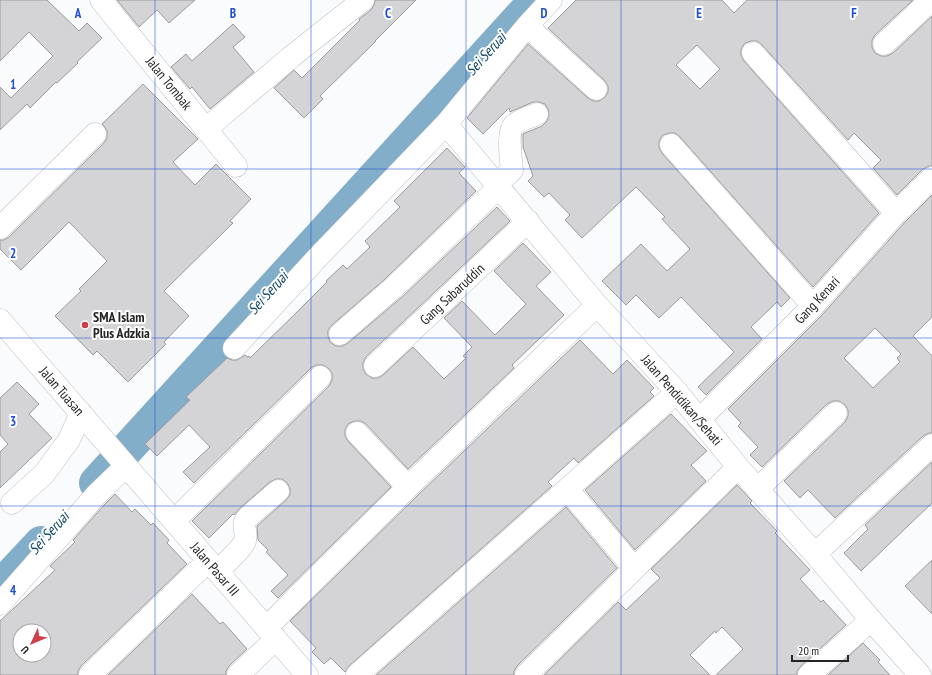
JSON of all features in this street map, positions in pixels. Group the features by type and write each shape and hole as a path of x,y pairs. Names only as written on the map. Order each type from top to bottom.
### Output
{"street":[{"name":"Jalan Tombak","path":"101,0 236,166"},
{"path":"206,129 291,57 362,0"},
{"path":"234,348 319,256 446,124 527,26 551,0"},
{"path":"884,44 931,0"},
{"path":"527,26 596,89"},
{"path":"753,53 896,213"},
{"path":"340,334 394,288 510,173 512,170 510,135 512,128 515,124 537,114"},
{"name":"Jalan Pendidikan/Sehati","path":"446,124 597,305 677,392 738,467 920,675"},
{"path":"0,228 95,134"},
{"path":"671,145 813,306"},
{"name":"Gang Kenari","path":"700,419 813,306 896,213 932,178"},
{"name":"Gang Sabaruddin","path":"375,366 528,221"},
{"path":"238,675 271,633 408,487 597,305"},
{"name":"Jalan Tuasan","path":"0,320 125,464"},
{"path":"174,521 320,378"},
{"path":"357,675 568,490 677,392"},
{"path":"12,503 44,474 69,440 81,413"},
{"path":"758,490 836,413"},
{"path":"357,433 408,487"},
{"path":"815,554 932,445"},
{"path":"0,604 125,464"},
{"name":"Jalan Pasar III","path":"125,464 307,675"},
{"path":"526,675 738,467"},
{"path":"568,490 634,568"},
{"path":"90,675 213,566 240,549 246,534 244,526 245,521 278,491"},
{"path":"809,675 871,620"}],"building":[{"path":"0,0 47,0 79,31 87,23 102,38 30,108 27,104 0,130 0,87 11,98 53,56 29,32 0,61"},
{"path":"117,0 195,0 169,23 157,10 139,27"},
{"path":"375,0 416,0 320,96 323,99 304,118 274,88 294,70 302,78 360,20 359,19 371,10"},
{"path":"576,0 722,0 734,13 747,0 913,0 875,35 872,40 872,47 875,53 881,56 887,56 893,53 932,16 932,166 923,169 897,195 873,168 881,160 854,133 848,140 762,45 757,41 745,43 741,49 741,55 744,61 879,213 813,287 680,137 675,133 663,135 659,141 659,147 662,153 790,298 781,307 777,302 751,327 762,339 706,395 698,387 734,352 681,297 659,318 636,295 626,305 602,281 641,244 667,271 690,249 662,219 665,217 636,187 582,238 565,220 570,215 549,193 544,197 528,181 533,176 523,147 523,134 542,126 547,121 549,115 545,104 533,102 510,112 509,108 483,134 467,118 528,44 588,98 593,101 599,101 605,97 608,92 608,86 604,80 548,28","holes":["697,45 720,69 700,89 676,65"]},
{"path":"233,24 245,37 233,47 254,72 210,109 192,87 190,89 171,67 186,54 192,61"},
{"path":"143,84 198,139 173,162 195,185 216,164 251,199 230,221 233,223 164,291 189,316 164,342 166,344 128,382 97,351 93,355 55,316 81,291 79,289 107,261 69,222 21,270 0,249 0,240 4,240 9,237 104,143 107,138 107,131 102,124"},
{"path":"447,148 465,167 459,173 476,191 385,279 332,325 328,330 330,342 336,346 343,346 348,343 402,297 497,207 510,221 366,357 363,363 363,369 366,374 372,378 378,378 413,347 444,379 466,358 463,356 472,347 444,318 462,301 495,335 526,304 494,271 523,243 551,272 536,286 564,315 512,365 514,368 408,469 366,424 361,421 354,421 348,424 345,430 345,436 348,441 391,487 278,598 271,591 288,575 266,552 268,550 258,540 257,526 290,495 290,489 287,483 282,479 276,479 270,482 234,515 233,514 209,538 192,521 329,386 332,380 332,373 329,369 323,365 316,365 311,368 194,483 183,472 210,447 189,425 157,456 145,444 190,400 186,397 227,358 237,360 245,355 248,357 249,356 250,358 343,265 347,269 370,247 365,241 400,207 394,201"},
{"path":"932,195 932,317 913,336 932,356 932,433 923,436 835,518 808,490 800,498 784,481 845,422 848,416 848,410 845,405 839,401 833,401 827,404 762,467 750,455 758,447 738,426 741,423 728,409 822,315 905,222","holes":["875,328 901,354 897,358 900,362 873,388 844,358"]},
{"path":"580,340 613,374 627,360 654,388 650,392 654,396 578,463 574,458 548,482 552,486 349,666 345,672 331,658 324,664 312,652 316,648 290,621 417,496"},
{"path":"17,382 39,404 29,414 52,438 0,488 0,452 8,444 0,435 0,398"},
{"path":"671,414 707,451 691,465 706,481 635,550 585,490"},
{"path":"932,462 932,503 861,571 844,553 868,529 865,525"},
{"path":"737,485 752,501 750,503 777,531 775,533 810,570 800,579 821,602 823,600 846,625 801,666 797,671 797,675 716,675 743,649 722,627 716,633 715,631 690,655 710,675 544,675 618,602 626,610 660,578 651,569"},
{"path":"115,494 132,512 135,509 151,525 153,523 169,540 167,543 187,564 81,666 78,671 78,675 0,675 0,621 55,570 50,566 75,542 73,540"},
{"path":"566,507 617,568 517,666 514,671 514,675 376,675"},
{"path":"932,560 932,614 905,586"},
{"path":"192,594 220,624 223,622 247,649 229,666 226,671 226,675 108,675"},
{"path":"863,643 880,660 878,662 890,675 828,675"}],"waterway":[{"name":"Sei Seruai","path":"96,483 536,0"},
{"name":"Sei Seruai","path":"0,587 41,543"}],"place":[{"name":"SMA Islam Plus Adzkia","path":"85,325"}]}
